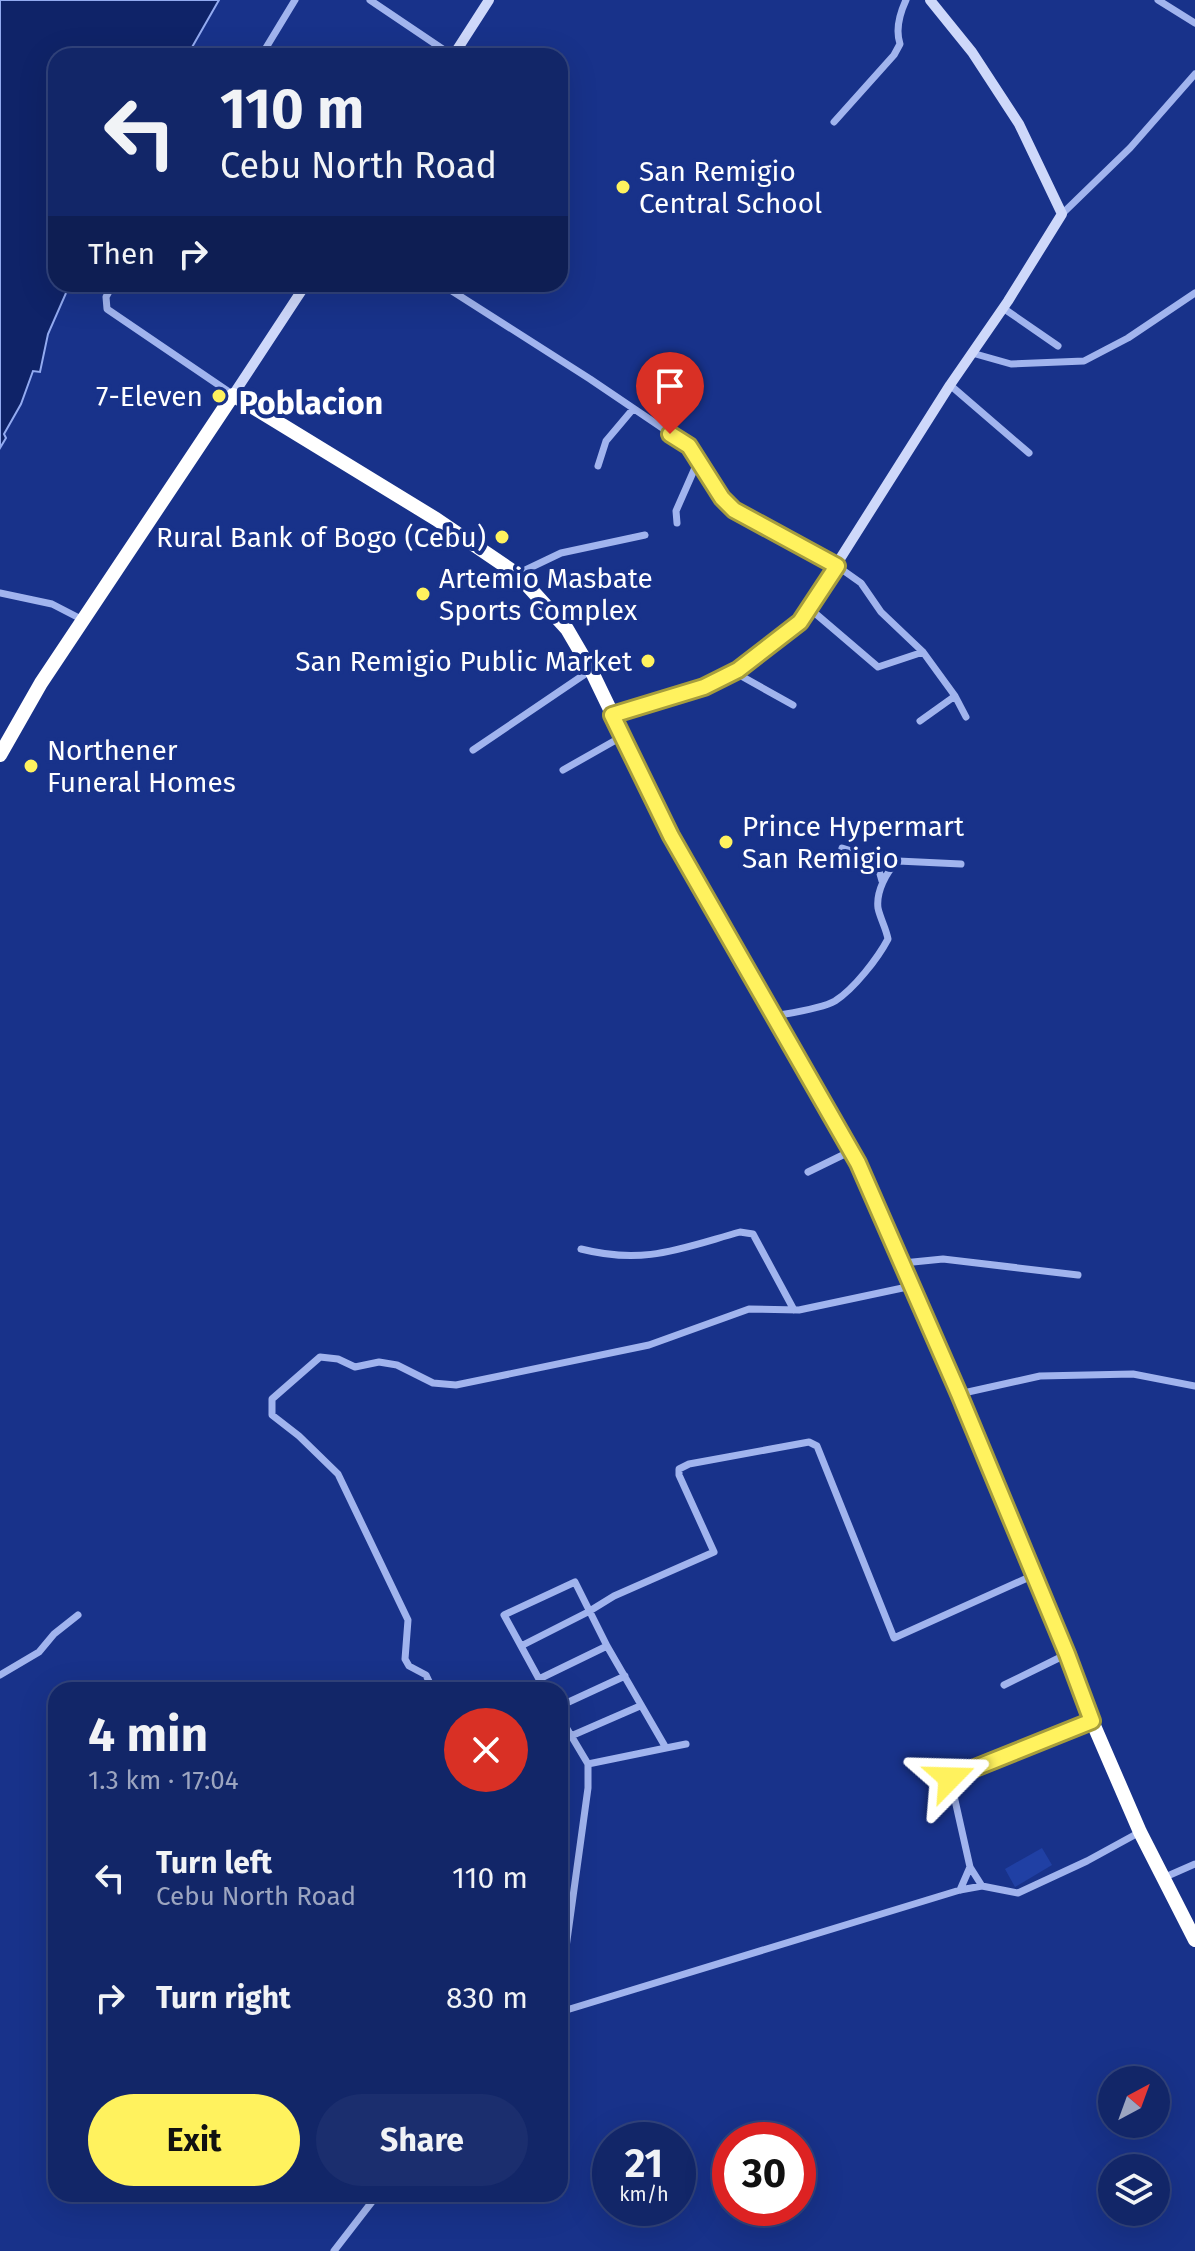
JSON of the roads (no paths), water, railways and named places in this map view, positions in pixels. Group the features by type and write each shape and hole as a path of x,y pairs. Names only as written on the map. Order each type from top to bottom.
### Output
{"highway":[{"path":"0,755 41,683 233,395 436,519 517,574 567,629 591,670 671,836 851,1151 959,1394 1140,1832 1195,1940"}],"street":[{"path":"266,48 295,0"},
{"path":"370,0 441,48"},
{"path":"834,122 894,55 900,44 897,36 900,13 906,0"},
{"path":"930,0 972,52 1019,124 1062,214"},
{"path":"1158,0 1195,23"},
{"path":"458,48 486,1"},
{"path":"612,715 704,687 734,672 800,622 1062,214 1121,158 1195,74"},
{"path":"109,292 107,309 233,395 301,292"},
{"path":"453,292 689,446 722,498 734,510 837,566 861,583 881,612 923,652 955,696 966,717"},
{"path":"972,353 1011,364 1084,361 1128,338 1195,293"},
{"path":"1003,308 1058,346"},
{"path":"950,385 1029,453"},
{"path":"598,466 606,441 633,409"},
{"path":"677,523 676,511 698,461"},
{"path":"517,574 561,553 645,535"},
{"path":"0,593 52,604 83,620"},
{"path":"809,608 878,667 923,652"},
{"path":"473,750 591,670"},
{"path":"734,672 793,705"},
{"path":"920,721 955,696"},
{"path":"563,770 623,736"},
{"path":"842,848 871,858 878,864 883,883"},
{"path":"774,1016 835,1002 863,975 888,939 878,907 888,870 898,861 961,864"},
{"path":"808,1172 851,1151"},
{"path":"581,1249 606,1255 652,1256 740,1232 753,1234 794,1310"},
{"path":"903,1263 943,1259 1078,1275"},
{"path":"429,1682 426,1675 409,1666 405,1659 408,1620 338,1474 272,1415 272,1399 320,1357 338,1359 355,1367 379,1362 397,1365 433,1383 456,1385 649,1345 749,1309 794,1310 912,1286"},
{"path":"959,1394 1040,1376 1133,1374 1195,1386"},
{"path":"521,1646 614,1596 714,1552 679,1469 689,1464 809,1442 817,1446 823,1456 894,1638 1034,1575"},
{"path":"541,1682 504,1615 575,1582 588,1612 666,1748"},
{"path":"0,1675 39,1652 54,1634 78,1615"},
{"path":"539,1679 607,1646"},
{"path":"1004,1685 1067,1654"},
{"path":"568,1702 625,1676"},
{"path":"571,1736 640,1706"},
{"path":"982,1886 970,1867 950,1778 1092,1721"},
{"path":"568,1731 588,1764 588,1788 568,1933"},
{"path":"588,1764 686,1744"},
{"path":"568,2010 960,1890 982,1886 1018,1893 1140,1832"},
{"path":"1163,1878 1195,1864"},
{"path":"960,1890 970,1867"},
{"path":"334,2251 372,2202"}],"place":[{"name":"San Remigio Central School","path":"623,187"},
{"name":"7-Eleven","path":"219,396"},
{"name":"Rural Bank of Bogo (Cebu)","path":"502,537"},
{"name":"Artemio Masbate Sports Complex","path":"423,594"},
{"name":"San Remigio Public Market","path":"648,661"},
{"name":"Northener Funeral Homes","path":"31,766"},
{"name":"Prince Hypermart San Remigio","path":"726,842"}],"district":[{"name":"Poblacion","path":"311,403"}]}
